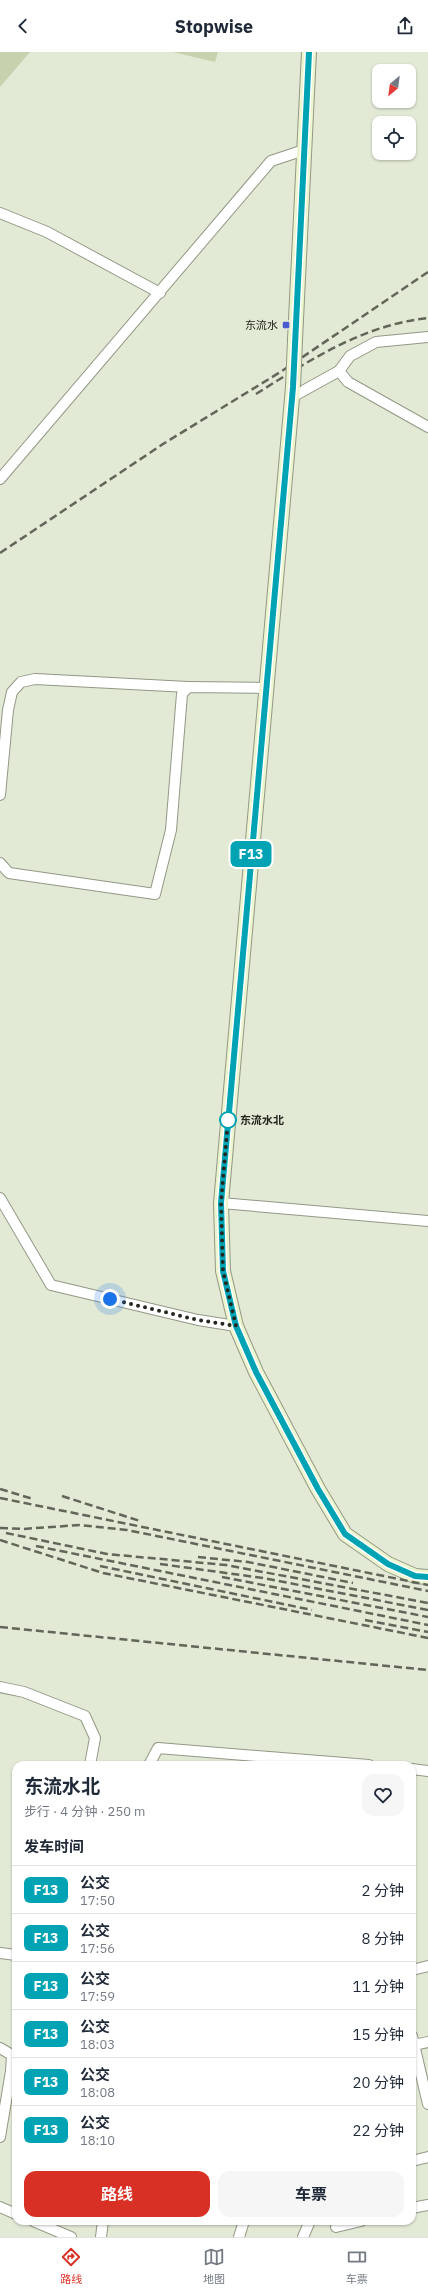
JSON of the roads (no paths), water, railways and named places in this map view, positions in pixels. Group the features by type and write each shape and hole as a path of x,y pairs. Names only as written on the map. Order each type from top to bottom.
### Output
{"main road":[{"path":"309,52 292,392 221,1203 223,1271 236,1326 256,1372 345,1534 388,1564 415,1576 428,1577"}],"street":[{"path":"0,479 272,161 304,150"},
{"path":"0,213 47,232 160,293"},
{"path":"292,392 339,371 350,356 376,342 428,338"},
{"path":"339,371 348,382 428,427"},
{"path":"0,795 8,710 12,692 21,682 35,679 188,687 266,688"},
{"path":"0,863 9,873 155,894 171,830 182,694 188,687"},
{"path":"0,1198 51,1285 198,1320 236,1326"},
{"path":"221,1203 428,1221"},
{"path":"0,1687 24,1692 85,1716 95,1738 91,1761"},
{"path":"151,1761 158,1748 278,1761"},
{"path":"416,1770 428,1771"},
{"path":"0,1953 12,1954"},
{"path":"416,1969 428,1966"},
{"path":"416,2041 428,2042"},
{"path":"0,2048 12,2055 12,2071 0,2137"},
{"path":"416,2054 428,2104"},
{"path":"416,2160 428,2157"},
{"path":"416,2207 428,2204"},
{"path":"0,2207 12,2212"},
{"path":"42,2225 71,2237"},
{"path":"101,2237 102,2225"},
{"path":"239,2237 243,2225"},
{"path":"303,2237 308,2225"},
{"path":"336,2227 344,2225"}],"railway":[{"path":"0,553 163,444 282,371 428,272"},
{"path":"256,394 317,357 359,336 381,328 428,318"},
{"path":"0,1489 33,1499"},
{"path":"62,1496 140,1521"},
{"path":"0,1498 428,1585"},
{"path":"0,1528 23,1529 80,1525 127,1530 428,1591"},
{"path":"6,1533 107,1554 226,1565 428,1603"},
{"path":"0,1540 103,1573 428,1638"},
{"path":"36,1546 428,1625"},
{"path":"198,1557 248,1562 353,1583"},
{"path":"160,1564 263,1578 428,1610"},
{"path":"100,1566 312,1610"},
{"path":"222,1577 428,1617"},
{"path":"365,1620 428,1632"},
{"path":"0,1627 428,1670"}],"place":[{"name":"东流水","path":"286,325"},
{"name":"东流水北","path":"228,1120"}]}
